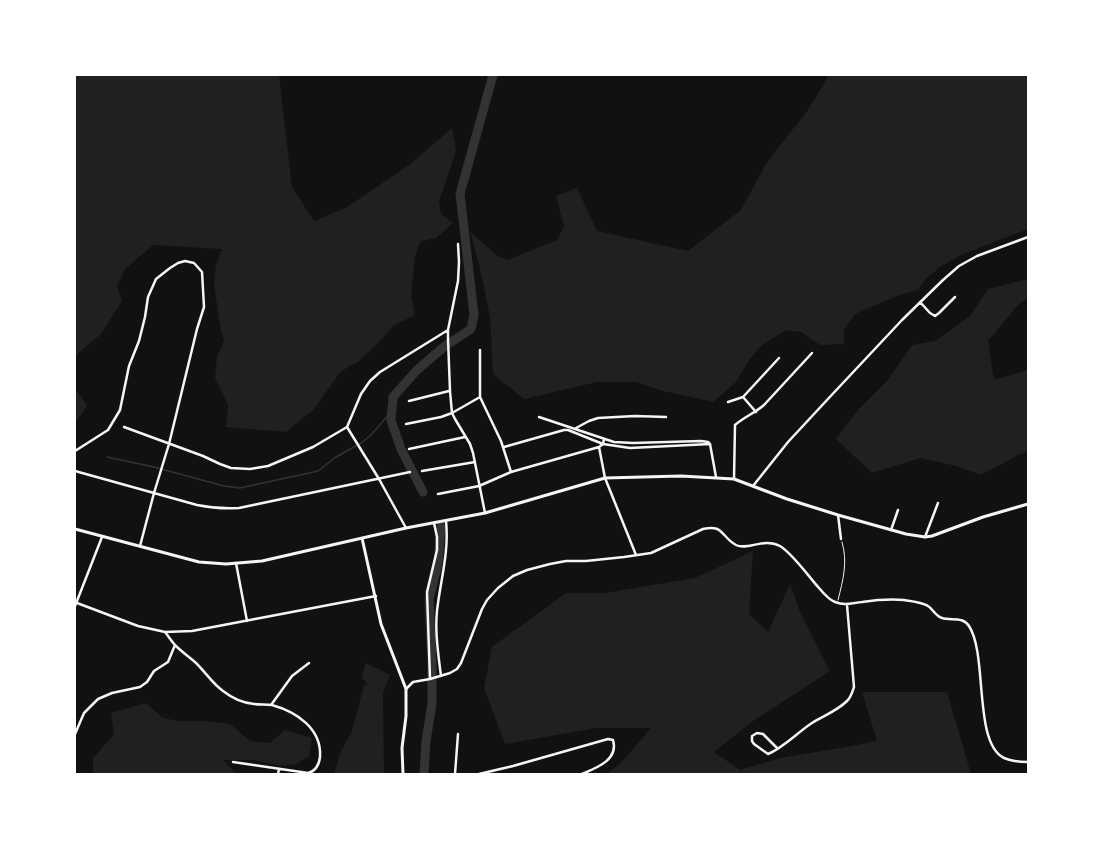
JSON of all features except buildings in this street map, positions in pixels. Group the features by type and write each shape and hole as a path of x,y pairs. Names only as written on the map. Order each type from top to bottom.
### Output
{"street":[{"path":"753,486 798,432 920,302 959,266 977,256 1028,237"},
{"path":"458,244 458,281 448,330 452,412 473,454 485,513"},
{"path":"75,451 108,430 120,410 129,366 142,329 148,297 156,279 178,263 185,261 194,263 202,272 204,307 197,329 169,444 140,547"},
{"path":"920,302 930,313 935,316 955,297"},
{"path":"124,428 203,456 231,468 250,469 268,466 313,447 347,427 361,394 370,381 380,372 448,330"},
{"path":"480,350 480,397 504,446 511,472"},
{"path":"734,479 735,424 756,412 764,405 812,353"},
{"path":"728,402 743,397 779,358"},
{"path":"409,401 450,391"},
{"path":"406,424 441,417 480,397"},
{"path":"743,397 756,412"},
{"path":"576,428 598,418 635,416 666,417"},
{"path":"539,417 576,428 604,439 623,443 701,441 709,443"},
{"path":"347,427 379,479 406,528"},
{"path":"504,446 564,430 568,430 603,444 630,448 709,443"},
{"path":"409,449 465,437"},
{"path":"438,494 479,486 511,472 599,448 603,444 604,439"},
{"path":"709,443 716,477"},
{"path":"599,448 605,478 636,555"},
{"path":"422,471 475,462"},
{"path":"75,471 214,509 239,508 410,472"},
{"path":"75,529 171,555 214,564 262,560 406,528 485,513 605,478 681,476 734,479 787,499 838,515 906,534 925,537 932,536 1005,509 1028,504"},
{"path":"925,537 938,503"},
{"path":"891,530 898,510"},
{"path":"838,515 841,540"},
{"path":"441,676 436,618 437,603 446,560 446,520"},
{"path":"430,679 427,592 436,550 437,537 434,523"},
{"path":"406,689 413,682 441,676 457,669 461,663 487,600 498,588 513,576 527,570 566,561 586,561 651,553 703,529 711,527 722,531 738,546 768,542 781,547 826,596 837,603 848,605 884,600 905,600 929,606 934,613 942,618 956,619 968,624 977,648 985,725 992,744 996,751 1004,758 1028,762"},
{"path":"102,537 76,604 138,626 165,632 192,631 376,596"},
{"path":"362,538 382,624 406,689 406,716 402,748 403,774"},
{"path":"236,563 247,621"},
{"path":"777,748 763,734 757,733 752,736 752,741 754,744 768,754 777,748 811,724 836,709 851,697 854,687 848,605"},
{"path":"165,632 175,645 196,663 222,691 233,698 253,704 271,705 288,711 306,722 315,732 320,752 317,768 313,772 308,773 233,762"},
{"path":"75,734 84,713 98,699 112,693 140,687 147,682 154,671 168,662 175,645"},
{"path":"271,705 292,676 309,663"},
{"path":"455,774 458,734"},
{"path":"480,774 608,739 613,740 614,744 609,759 604,764 582,774"},
{"path":"278,774 279,769"}],"path":[{"path":"837,603 844,576 846,559 841,540"}],"shaded area":[{"path":"75,75 279,75 292,187 314,221 347,207 409,165 452,128 456,151 439,201 441,214 453,223 436,238 421,241 415,256 411,296 415,315 393,326 357,363 349,366 339,374 314,409 286,432 226,427 228,405 215,378 217,356 224,341 220,326 214,284 216,264 222,249 153,245 125,269 117,286 122,301 101,334 75,356"},
{"path":"829,75 1028,75 1028,229 961,255 940,267 926,279 918,290 899,295 855,314 844,330 844,344 820,345 801,332 786,330 761,346 749,360 736,382 713,402 663,391 636,382 597,382 524,399 493,374 490,317 479,264 470,232 498,256 507,260 557,240 564,227 556,196 577,188 597,231 688,251 741,210 767,162 808,110"},
{"path":"1028,279 1028,298 1018,305 988,341 994,380 1028,370 1028,452 1020,454 981,475 956,466 920,458 872,473 836,439 858,410 887,381 912,345 935,341 970,316 988,289"},
{"path":"75,388 87,405 75,422"},
{"path":"753,551 749,614 768,632 790,584 800,612 830,671 753,721 714,752 740,770 780,758 877,741 862,692 947,692 971,774 607,774 622,762 651,728 597,728 505,744 484,688 492,647 566,593 605,593 695,578"},
{"path":"366,663 390,675 383,692 384,774 334,774 340,753 352,731 364,685 369,685 361,678"},
{"path":"146,703 163,718 179,721 208,721 230,724 250,741 270,743 285,730 312,738 309,756 296,764 281,766 255,760 223,760 235,772 240,774 93,774 93,758 114,734 111,713"}],"waterway":[{"path":"423,492 401,449 391,420 393,397 417,370 445,346 471,329 474,315 460,194 493,75"},
{"path":"107,457 154,467 224,486 240,488 318,471 336,457 361,443 370,436 392,411"},
{"path":"424,774 426,741 432,704 429,599 438,564 441,527"}]}
